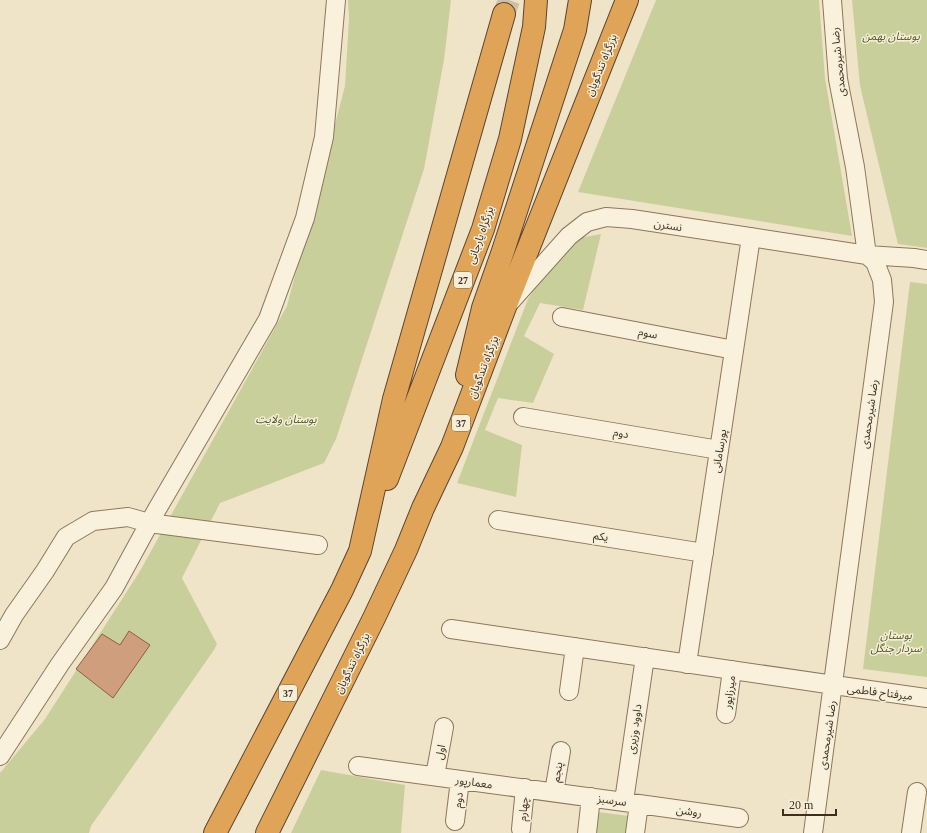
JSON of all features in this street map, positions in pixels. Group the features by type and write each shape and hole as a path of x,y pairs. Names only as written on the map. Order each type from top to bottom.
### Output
{"highway":[{"name":"بزرگراه یارجانی","path":"360,551 483,229 510,139 534,27 536,0"},
{"path":"452,447 482,308 503,251 575,30 580,0"},
{"name":"بزرگراه تندگویان","path":"267,833 403,557 423,508 452,447 505,307 627,0"},
{"name":"37","path":"215,833 342,590 360,551 394,399 504,14"}],"street":[{"path":"0,756 60,664 114,588 149,523 268,319 305,218 324,137 336,0"},
{"name":"رضا شیرمحمدی","path":"813,833 834,685 884,302 882,280 875,262 867,254 855,167 838,79 832,0"},
{"name":"نسترن","path":"505,307 569,236 587,222 606,217 632,219 867,254 921,259"},
{"name":"پورسامانی","path":"687,664 751,237"},
{"name":"سوم","path":"562,317 734,350"},
{"name":"دوم","path":"523,417 719,450"},
{"path":"0,640 14,615 45,571 66,537 93,521 128,517 149,523 318,544"},
{"name":"یکم","path":"498,520 704,553"},
{"path":"451,629 834,685"},
{"path":"568,691 575,647"},
{"name":"داوود وزیری","path":"631,803 645,657"},
{"name":"میرزاپور","path":"726,714 732,670"},
{"name":"میرفتاح فاطمی","path":"834,685 927,698"},
{"name":"اول","path":"435,776 444,727"},
{"name":"پنجم","path":"554,792 561,751"},
{"name":"معمارپور","path":"358,766 591,797"},
{"name":"دوم","path":"455,821 460,780"},
{"name":"چهارم","path":"521,829 525,788"},
{"path":"911,833 917,792"},
{"name":"سرسبز","path":"587,833 591,797 631,803 635,833"},
{"name":"روشن","path":"631,803 739,818"}],"green space":[{"name":"بوستان ولایت","path":"348,0 451,0 444,60 424,169 336,439 324,463 220,503 182,578 217,644 91,826 89,833 0,833 0,773 45,719 140,571 287,306 345,86 349,18"},
{"path":"656,0 819,0 825,78 852,236 578,192"},
{"name":"بوستان بهمن","path":"852,0 927,0 927,248 898,244 860,86"},
{"path":"601,234 583,310 540,303 524,336 554,354 533,403 498,398 485,430 522,445 516,497 457,483 528,299 555,256 579,238"},
{"name":"بوستان سردار جنگل","path":"910,282 927,284 927,677 863,669"},
{"path":"321,770 405,785 401,833 291,833"},
{"path":"598,812 629,816 627,833 595,833"}],"building":[{"path":"129,631 150,645 113,698 76,669 102,634 120,645"}],"tunnel":[{"path":"504,14 509,0"}]}
